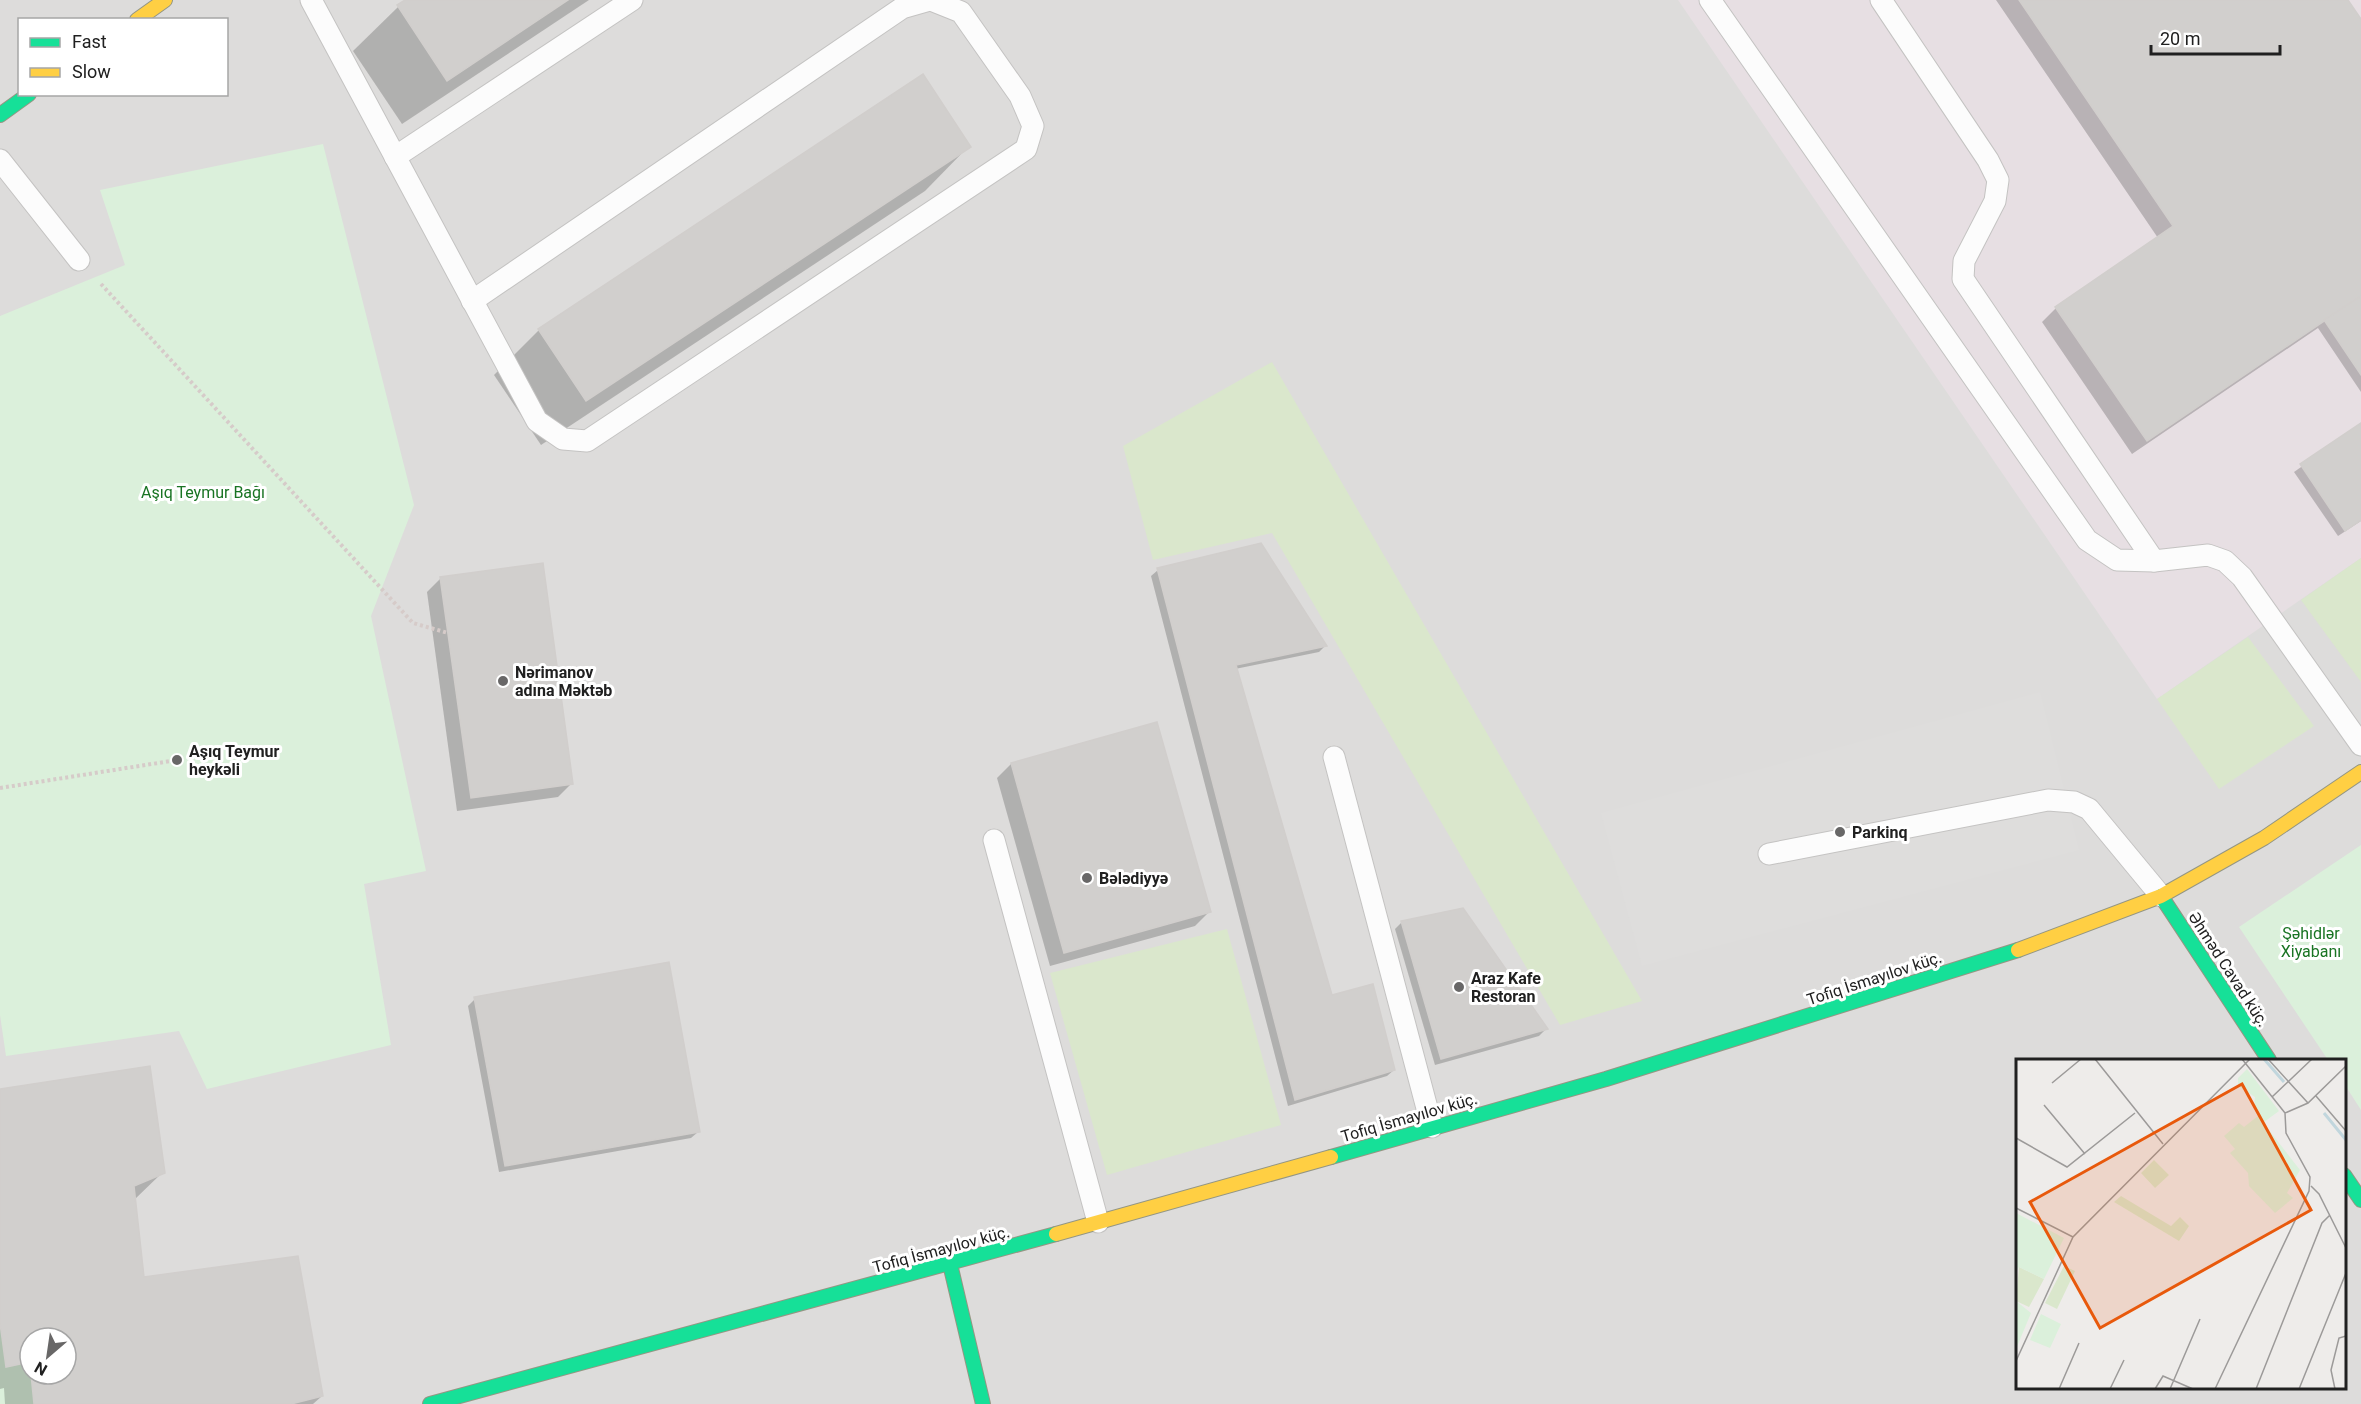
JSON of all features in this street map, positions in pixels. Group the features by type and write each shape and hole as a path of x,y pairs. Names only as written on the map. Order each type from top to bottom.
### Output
{"street":[{"path":"140,18 165,0"},
{"path":"0,115 26,96"},
{"name":"Tofiq İsmayılov küç.","path":"430,1404 950,1264 1606,1079 2043,942 2161,896 2264,838 2361,772"},
{"name":"Əhməd Cavad küç.","path":"2161,896 2269,1059"},
{"path":"2346,1177 2361,1200"},
{"path":"950,1264 983,1404"}],"lane":[{"path":"311,0 472,301 537,421 562,439 587,441 1026,149 1033,126 1020,96 962,12 930,0 902,8 472,301"},
{"path":"395,157 632,0"},
{"path":"1710,0 2087,540 2117,560 2154,561 2208,555 2225,561 2242,577 2361,745"},
{"path":"1881,0 1988,160 1998,180 1995,201 1964,261 1962,279 2154,561"},
{"path":"0,160 79,260"},
{"path":"1334,757 1432,1127"},
{"path":"1769,854 2048,800 2074,802 2089,809 2161,896"},
{"path":"994,840 1098,1222"}],"path":[{"path":"79,260 413,623 448,633"},
{"path":"0,788 177,760"}],"shaded area":[{"path":"0,0 2361,0 2361,1404 0,1404"},
{"path":"1678,0 2361,0 2361,558 2157,699"},
{"name":"Parkinq","path":"2040,692 2079,850 1642,966 1601,813"}],"green space":[{"name":"Aşıq Teymur Bağı","path":"323,144 414,505 371,616 426,871 364,884 391,1045 207,1089 179,1031 6,1056 0,1015 0,316 125,265 100,190"},
{"path":"1272,362 1642,1001 1560,1025 1272,533 1153,560 1123,446"},
{"path":"2361,558 2361,682 2301,600"},
{"path":"2248,637 2314,726 2219,789 2157,699"},
{"name":"Şəhidlər Xiyabanı","path":"2361,845 2361,1110 2346,1087 2346,1059 2327,1059 2239,927"},
{"path":"1227,929 1281,1125 1107,1175 1050,973"},
{"path":"0,1323 6,1367 18,1364 18,1386 32,1386 34,1404 0,1404"}],"building":[{"path":"405,0 568,0 447,81 397,5"},
{"path":"2019,0 2348,0 2361,19 2361,296 2147,441 2055,307 2173,226"},
{"path":"923,74 971,147 586,401 538,329"},
{"path":"2361,296 2361,375 2324,320"},
{"path":"2361,423 2361,520 2345,531 2300,464"},
{"path":"1261,543 1327,646 1236,665 1332,995 1373,984 1395,1070 1295,1100 1157,568"},
{"path":"543,563 573,784 471,798 440,577"},
{"path":"1157,722 1211,912 1064,953 1011,763"},
{"path":"1463,908 1548,1029 1441,1059 1401,921"},
{"path":"669,962 700,1132 505,1166 474,997"},
{"path":"150,1066 165,1173 134,1186 144,1277 298,1256 323,1396 291,1404 34,1404 32,1386 78,1386 78,1326 18,1326 18,1364 6,1367 0,1323 0,1089"}],"traffic: fast":[{"path":"0,115 26,96"},
{"path":"2161,896 2268,1059"},
{"path":"1331,1157 1606,1079 2018,950"},
{"path":"2346,1178 2361,1200"},
{"path":"430,1404 1056,1234"},
{"path":"950,1264 983,1404"}],"traffic: slow":[{"path":"140,18 165,0"},
{"path":"2018,950 2161,896 2264,838 2361,772"},
{"path":"1056,1234 1331,1157"}],"place":[{"name":"Nərimanov adına Məktəb","path":"503,681"},
{"name":"Aşıq Teymur heykəli","path":"177,760"},
{"name":"Parkinq","path":"1840,832"},
{"name":"Bələdiyyə","path":"1087,878"},
{"name":"Araz Kafe Restoran","path":"1459,987"}]}
